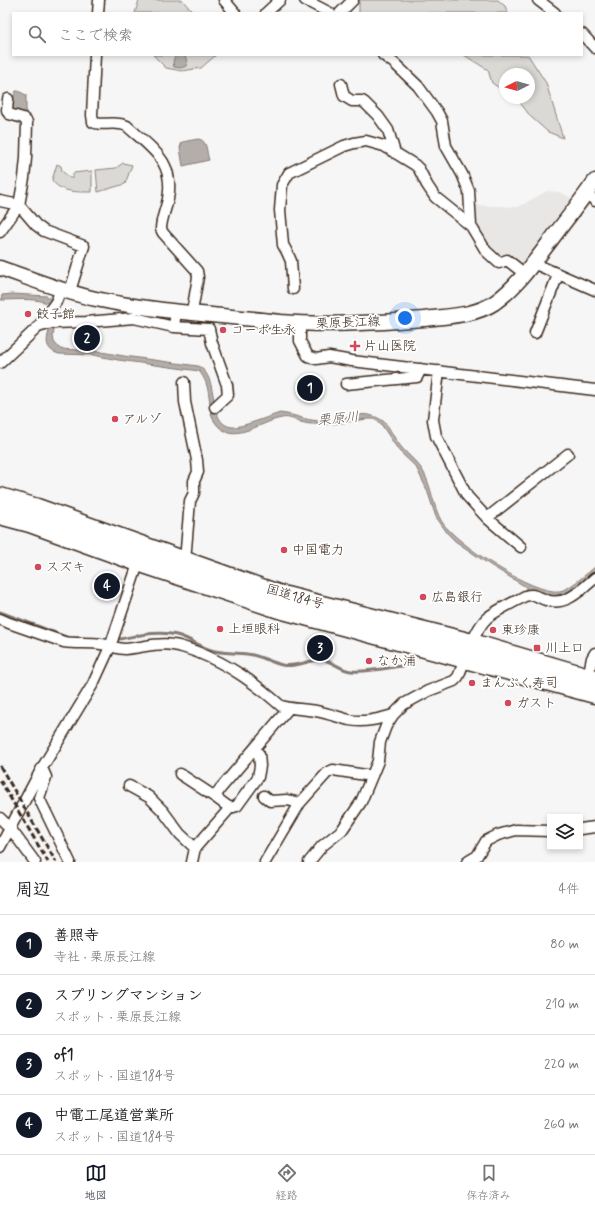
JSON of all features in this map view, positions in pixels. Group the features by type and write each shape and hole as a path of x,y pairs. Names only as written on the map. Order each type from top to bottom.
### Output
{"highway":[{"name":"国道184号","path":"0,497 37,508 141,554 276,608 595,694"},
{"name":"国道184号","path":"0,515 30,522 141,554 185,561 278,594 472,643 591,678"}],"main road":[{"name":"栗原長江線","path":"0,268 66,290 94,298 125,304 300,324 343,324 404,321 459,315 477,311 494,303 511,289 591,197 595,181"}],"street":[{"path":"98,12 99,0"},
{"path":"224,0 234,12"},
{"path":"267,12 280,0"},
{"path":"305,0 328,12"},
{"path":"341,12 353,0"},
{"path":"538,0 554,12"},
{"path":"583,35 595,48"},
{"path":"95,56 92,115 93,122 95,124 115,123 127,126 155,152 166,167 170,187 162,229 197,271 198,277 192,312"},
{"path":"384,56 418,86 442,121 446,146 470,191 471,226"},
{"path":"341,84 344,96 352,101 362,101 378,116 388,130 395,154"},
{"path":"0,232 19,205 26,158 27,122 23,118 9,114 7,110 8,99"},
{"path":"293,289 291,261 283,245 280,210 282,185 289,173 344,146 366,141 384,146 415,165 419,169 427,186 435,197 471,226 486,251 499,263 506,260 529,268 558,275 595,290"},
{"path":"0,201 19,205 36,225 44,231 84,246 66,290 38,327 0,364"},
{"path":"535,333 558,275"},
{"path":"174,327 176,311"},
{"path":"38,327 55,323 134,318 174,327 209,329 212,343 228,385 228,395 215,407"},
{"path":"300,324 300,341 308,356 316,359 329,357 595,390"},
{"path":"346,384 417,377 420,369"},
{"path":"439,371 433,420 436,436 467,496 487,518 521,547"},
{"path":"184,382 185,402 197,460 198,472 194,481 194,493 190,501 185,561"},
{"path":"487,518 568,454"},
{"path":"0,847 42,768 94,684 110,647 141,554"},
{"path":"309,862 322,846 342,830 361,802 378,761 380,742 386,726 393,715 404,704 428,691 454,681 458,677 472,643 486,619 525,596 532,594 547,600 561,601 576,594 595,578"},
{"path":"0,619 64,642 101,644 124,649 158,644 174,645 186,648 208,656 246,677 281,706 289,708 316,711 358,721 381,719 393,715"},
{"path":"591,678 592,658 595,653"},
{"path":"215,797 220,789 289,708"},
{"path":"192,862 195,848 230,808 237,806 258,777 260,766 259,754 254,749"},
{"path":"42,768 46,777 39,798 70,862"},
{"path":"265,862 300,803 327,773 333,770 372,776"},
{"path":"180,774 230,808"},
{"path":"130,786 149,797 180,834 195,848"},
{"path":"264,796 270,801 287,800 300,803"},
{"path":"0,818 10,828 35,862"},
{"path":"583,828 595,826"},
{"path":"467,862 477,856 486,841 498,835 516,830 547,831"}],"shaded area":[{"path":"139,0 183,0 192,11 196,12 135,12"},
{"path":"359,0 498,0 505,6 508,12 359,12"},
{"path":"154,56 215,56 201,68 182,71 166,68"},
{"path":"175,56 185,56 187,62 186,66 181,68 174,67 173,62"},
{"path":"466,56 529,56 546,83 563,138 548,132 531,117 521,104 535,104 535,68 499,68 499,88 492,83 488,70"},
{"path":"16,91 26,95 26,114 12,111 11,109"},
{"path":"198,139 204,142 209,160 183,166 180,148 182,142"},
{"path":"123,163 132,165 125,184 98,192 96,170 116,168"},
{"path":"57,164 61,166 62,171 70,178 73,178 73,173 92,171 92,192 64,190 55,184 52,180"},
{"path":"547,191 559,192 572,198 521,265 500,260 492,255 475,229 474,205 518,207"},
{"path":"13,294 47,296 54,301 58,308 53,336 54,342 60,349 96,351 198,366 205,372 209,380 219,418 224,424 232,427 248,424 280,413 318,421 334,420 361,415 369,415 378,418 387,425 395,439 421,469 427,479 442,522 463,543 479,555 515,577 532,585 548,590 564,590 595,567 595,573 580,586 565,595 558,597 549,597 530,589 507,603 476,628 473,626 485,615 498,605 526,589 526,587 490,565 455,541 448,534 436,517 427,490 416,467 399,451 381,424 374,419 341,423 310,424 291,418 285,418 274,420 241,432 233,433 226,431 219,427 214,420 211,413 207,386 199,371 118,360 93,355 59,354 52,351 48,346 47,341 54,317 54,311 49,304 34,300 1,300 2,295"}],"waterway":[{"path":"0,612 66,637"},
{"path":"120,639 158,633 173,634 215,651 242,653 287,666 320,660 324,660 351,671 372,671 409,665"}],"railway":[{"path":"0,766 56,862"},
{"path":"0,780 48,862"}],"place":[{"name":"餃子館","path":"28,314"},
{"name":"コーポ生永","path":"223,330"},
{"name":"スプリングマンション","path":"87,338"},
{"name":"片山医院","path":"355,346"},
{"name":"善照寺","path":"310,388"},
{"name":"アルゾ","path":"115,419"},
{"name":"中国電力","path":"284,550"},
{"name":"スズキ","path":"38,567"},
{"name":"中電工尾道営業所","path":"107,586"},
{"name":"広島銀行","path":"423,597"},
{"name":"上垣眼科","path":"220,629"},
{"name":"東珍康","path":"493,630"},
{"name":"of1","path":"320,648"},
{"name":"川上口","path":"537,648"},
{"name":"なか浦","path":"369,661"},
{"name":"まんぷく寿司","path":"472,683"},
{"name":"ガスト","path":"508,703"}],"water label":[{"name":"栗原川","path":"338,419"}]}
